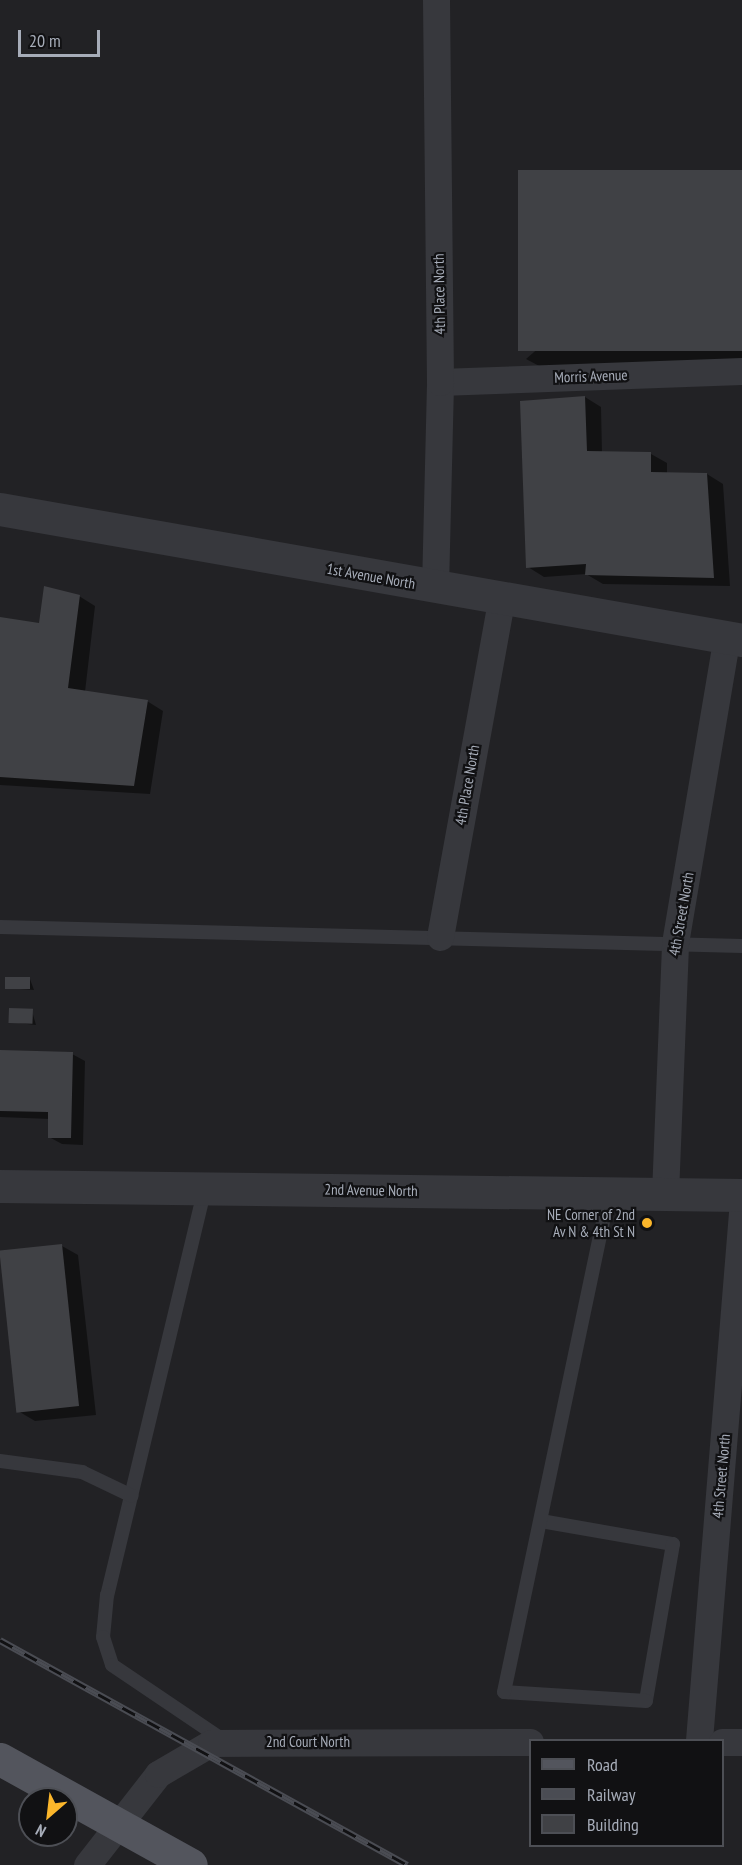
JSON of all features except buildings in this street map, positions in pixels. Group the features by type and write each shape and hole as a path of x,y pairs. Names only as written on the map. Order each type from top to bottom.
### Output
{"main road":[{"path":"0,1759 191,1865"}],"street":[{"name":"4th Place North","path":"435,588 440,381 436,0"},
{"name":"Morris Avenue","path":"440,381 742,371"},
{"name":"1st Avenue North","path":"0,509 435,588 502,596 735,638"},
{"name":"4th Place North","path":"440,937 502,596"},
{"name":"4th Street North","path":"665,1194 675,943 735,638"},
{"name":"2nd Avenue North","path":"0,1186 742,1195"},
{"name":"4th Street North","path":"699,1739 742,1212"},
{"name":"2nd Court North","path":"87,1865 116,1823 158,1774 211,1743 529,1742"},
{"path":"724,1742 742,1742"}],"lane":[{"path":"0,927 742,946"},
{"path":"206,1188 107,1595 103,1637 112,1665 226,1743"},
{"path":"541,1521 673,1544 646,1701 504,1692 609,1193"},
{"path":"0,1461 82,1472 132,1496"}],"shaded area":[{"path":"0,0 742,0 742,1865 0,1865"}],"railway":[{"path":"0,1640 407,1865"}],"place":[{"name":"NE Corner of 2nd Av N & 4th St N","path":"647,1223"}]}
